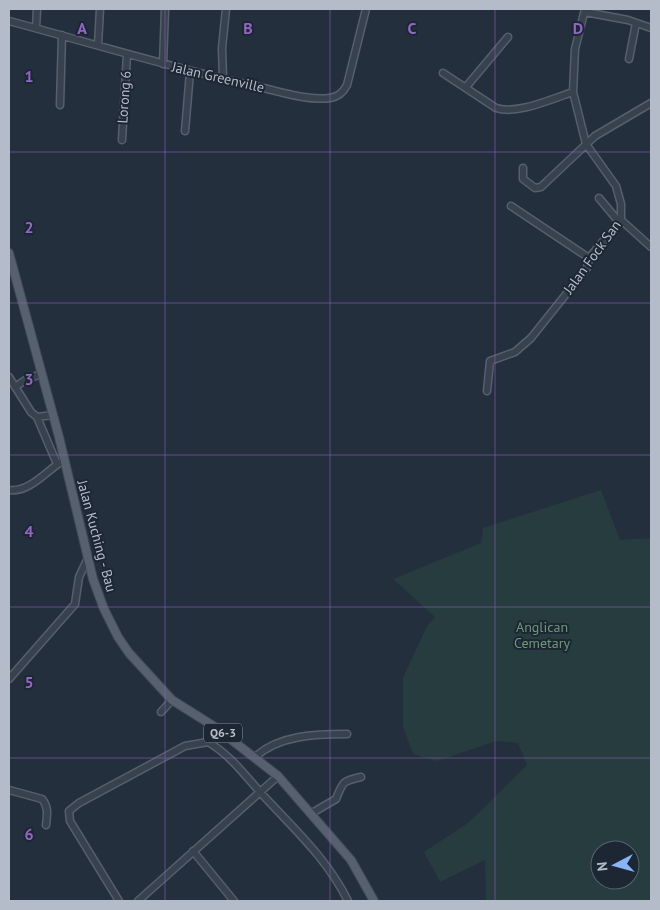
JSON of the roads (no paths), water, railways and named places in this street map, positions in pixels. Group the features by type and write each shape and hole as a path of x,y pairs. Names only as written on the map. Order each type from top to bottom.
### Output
{"main road":[{"name":"Jalan Kuching - Bau","path":"9,253 53,415 61,462 88,558 104,609 118,637 129,653 172,700 215,727 278,776 351,860 374,901"}],"street":[{"path":"36,28 37,9"},
{"path":"98,45 100,9"},
{"path":"163,64 165,9"},
{"path":"223,79 222,48 226,9"},
{"name":"Jalan Greenville","path":"9,21 190,72 298,96 323,99 336,97 343,92 366,9"},
{"path":"585,10 651,28"},
{"name":"Jalan Fock San","path":"487,391 490,378 490,361 515,352 530,338 587,268 589,258 620,221 622,204 616,186 586,144 573,92 575,49 585,10"},
{"path":"630,59 636,23"},
{"path":"60,105 62,36"},
{"path":"466,87 508,37"},
{"name":"Lorong 6","path":"122,140 127,54"},
{"path":"185,131 190,72"},
{"path":"443,73 496,108 508,111 573,92"},
{"path":"523,168 523,179 538,188 595,136 651,103"},
{"path":"599,198 620,221 651,246"},
{"path":"511,206 589,258"},
{"path":"15,387 27,378 41,374"},
{"path":"9,377 37,417 61,462 25,487 14,491 9,490"},
{"path":"37,417 53,415"},
{"path":"9,680 76,604 79,577 88,558"},
{"path":"162,712 172,700"},
{"path":"255,757 269,747 296,738 347,734"},
{"path":"119,901 70,821 69,811 72,807 155,761 195,743 208,742 232,760 304,838 333,874 348,901"},
{"path":"138,901 278,776"},
{"path":"312,813 336,799 340,785 344,782 361,777"},
{"path":"9,790 42,799 46,803 48,814 46,825"},
{"path":"193,851 234,901"}],"park label":[{"name":"Anglican Cemetary","path":"542,636"}]}
